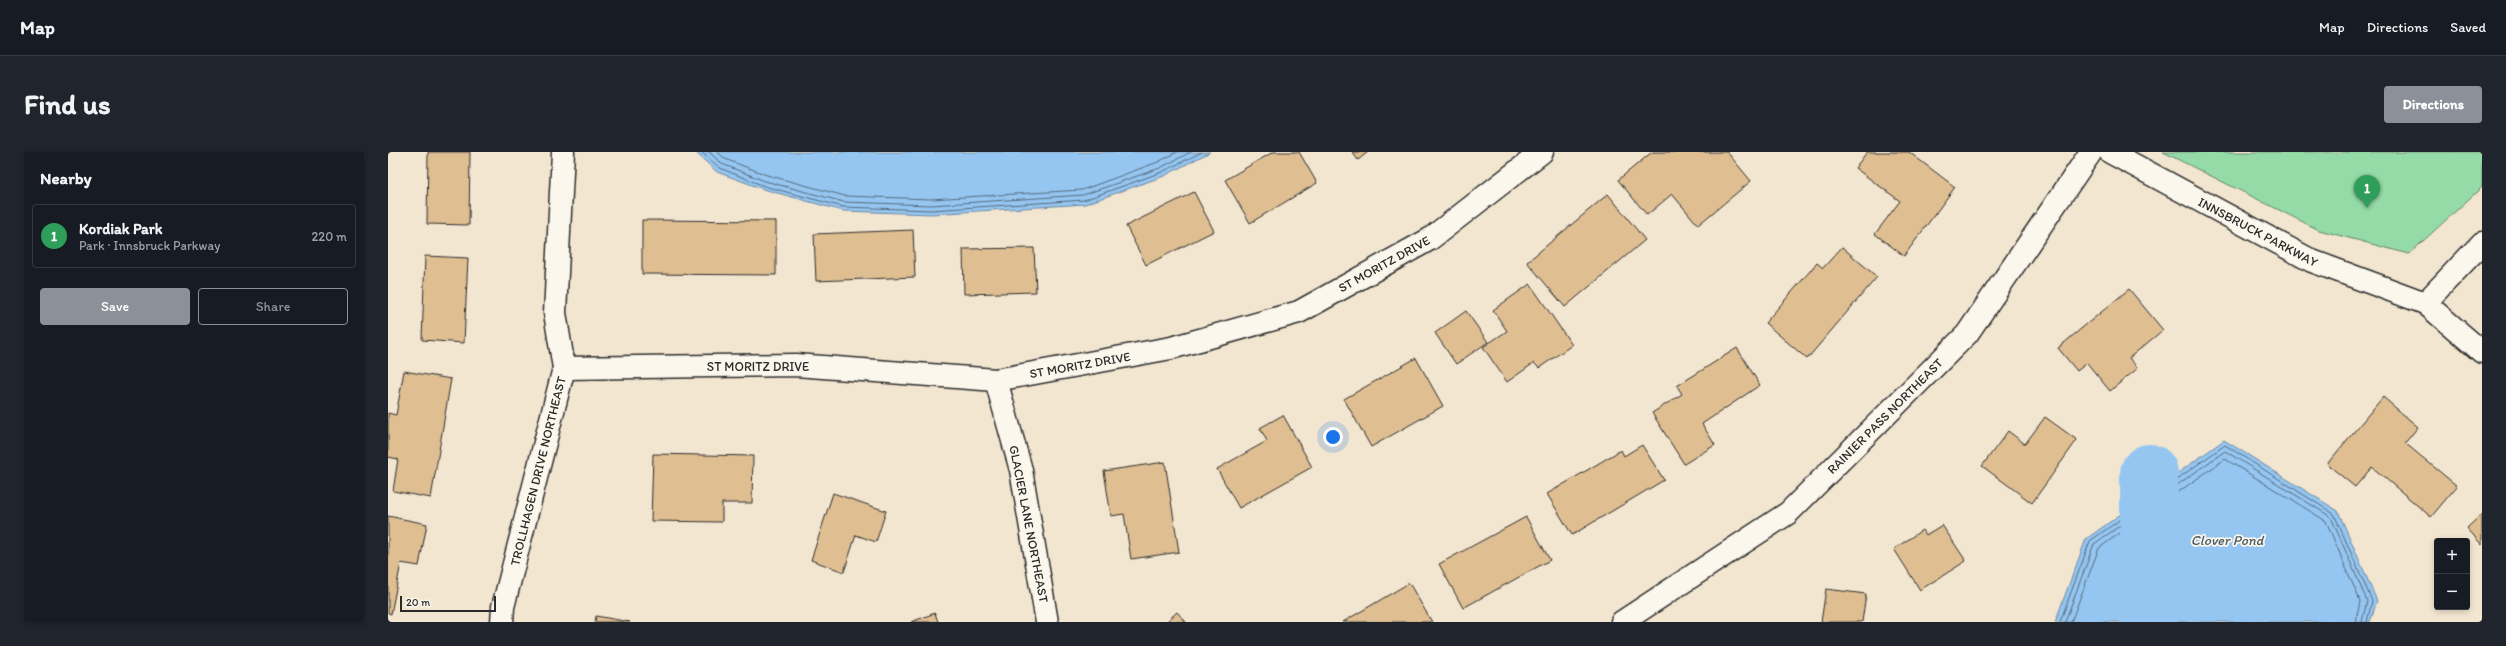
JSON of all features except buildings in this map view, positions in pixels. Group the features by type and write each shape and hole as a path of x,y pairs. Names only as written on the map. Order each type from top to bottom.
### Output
{"street":[{"name":"TROLLHAGEN DRIVE NORTHEAST","path":"502,622 503,607 564,368 555,312 563,152"},
{"name":"ST MORITZ DRIVE","path":"564,368 796,365 996,380 1171,348 1299,312 1430,239 1542,152"},
{"name":"RAINIER PASS NORTHEAST","path":"1622,622 1788,513 1811,491 1967,334 2091,152"},
{"name":"INNSBRUCK PARKWAY","path":"2110,152 2312,261 2425,303"},
{"path":"2482,243 2425,303 2482,352"},
{"name":"GLACIER LANE NORTHEAST","path":"996,380 1021,470 1047,622"}],"green space":[{"path":"2163,152 2482,152 2482,187 2409,254 2319,230"}],"water":[{"path":"695,152 1210,152 1164,176 1085,204 932,214 843,211 763,189 717,172"},
{"name":"Clover Pond","path":"2224,440 2338,511 2377,601 2370,622 2055,622 2086,539"}],"waterway":[{"path":"2149,473 2149,622"}],"place":[{"name":"Kordiak Park","path":"2367,208"}]}
